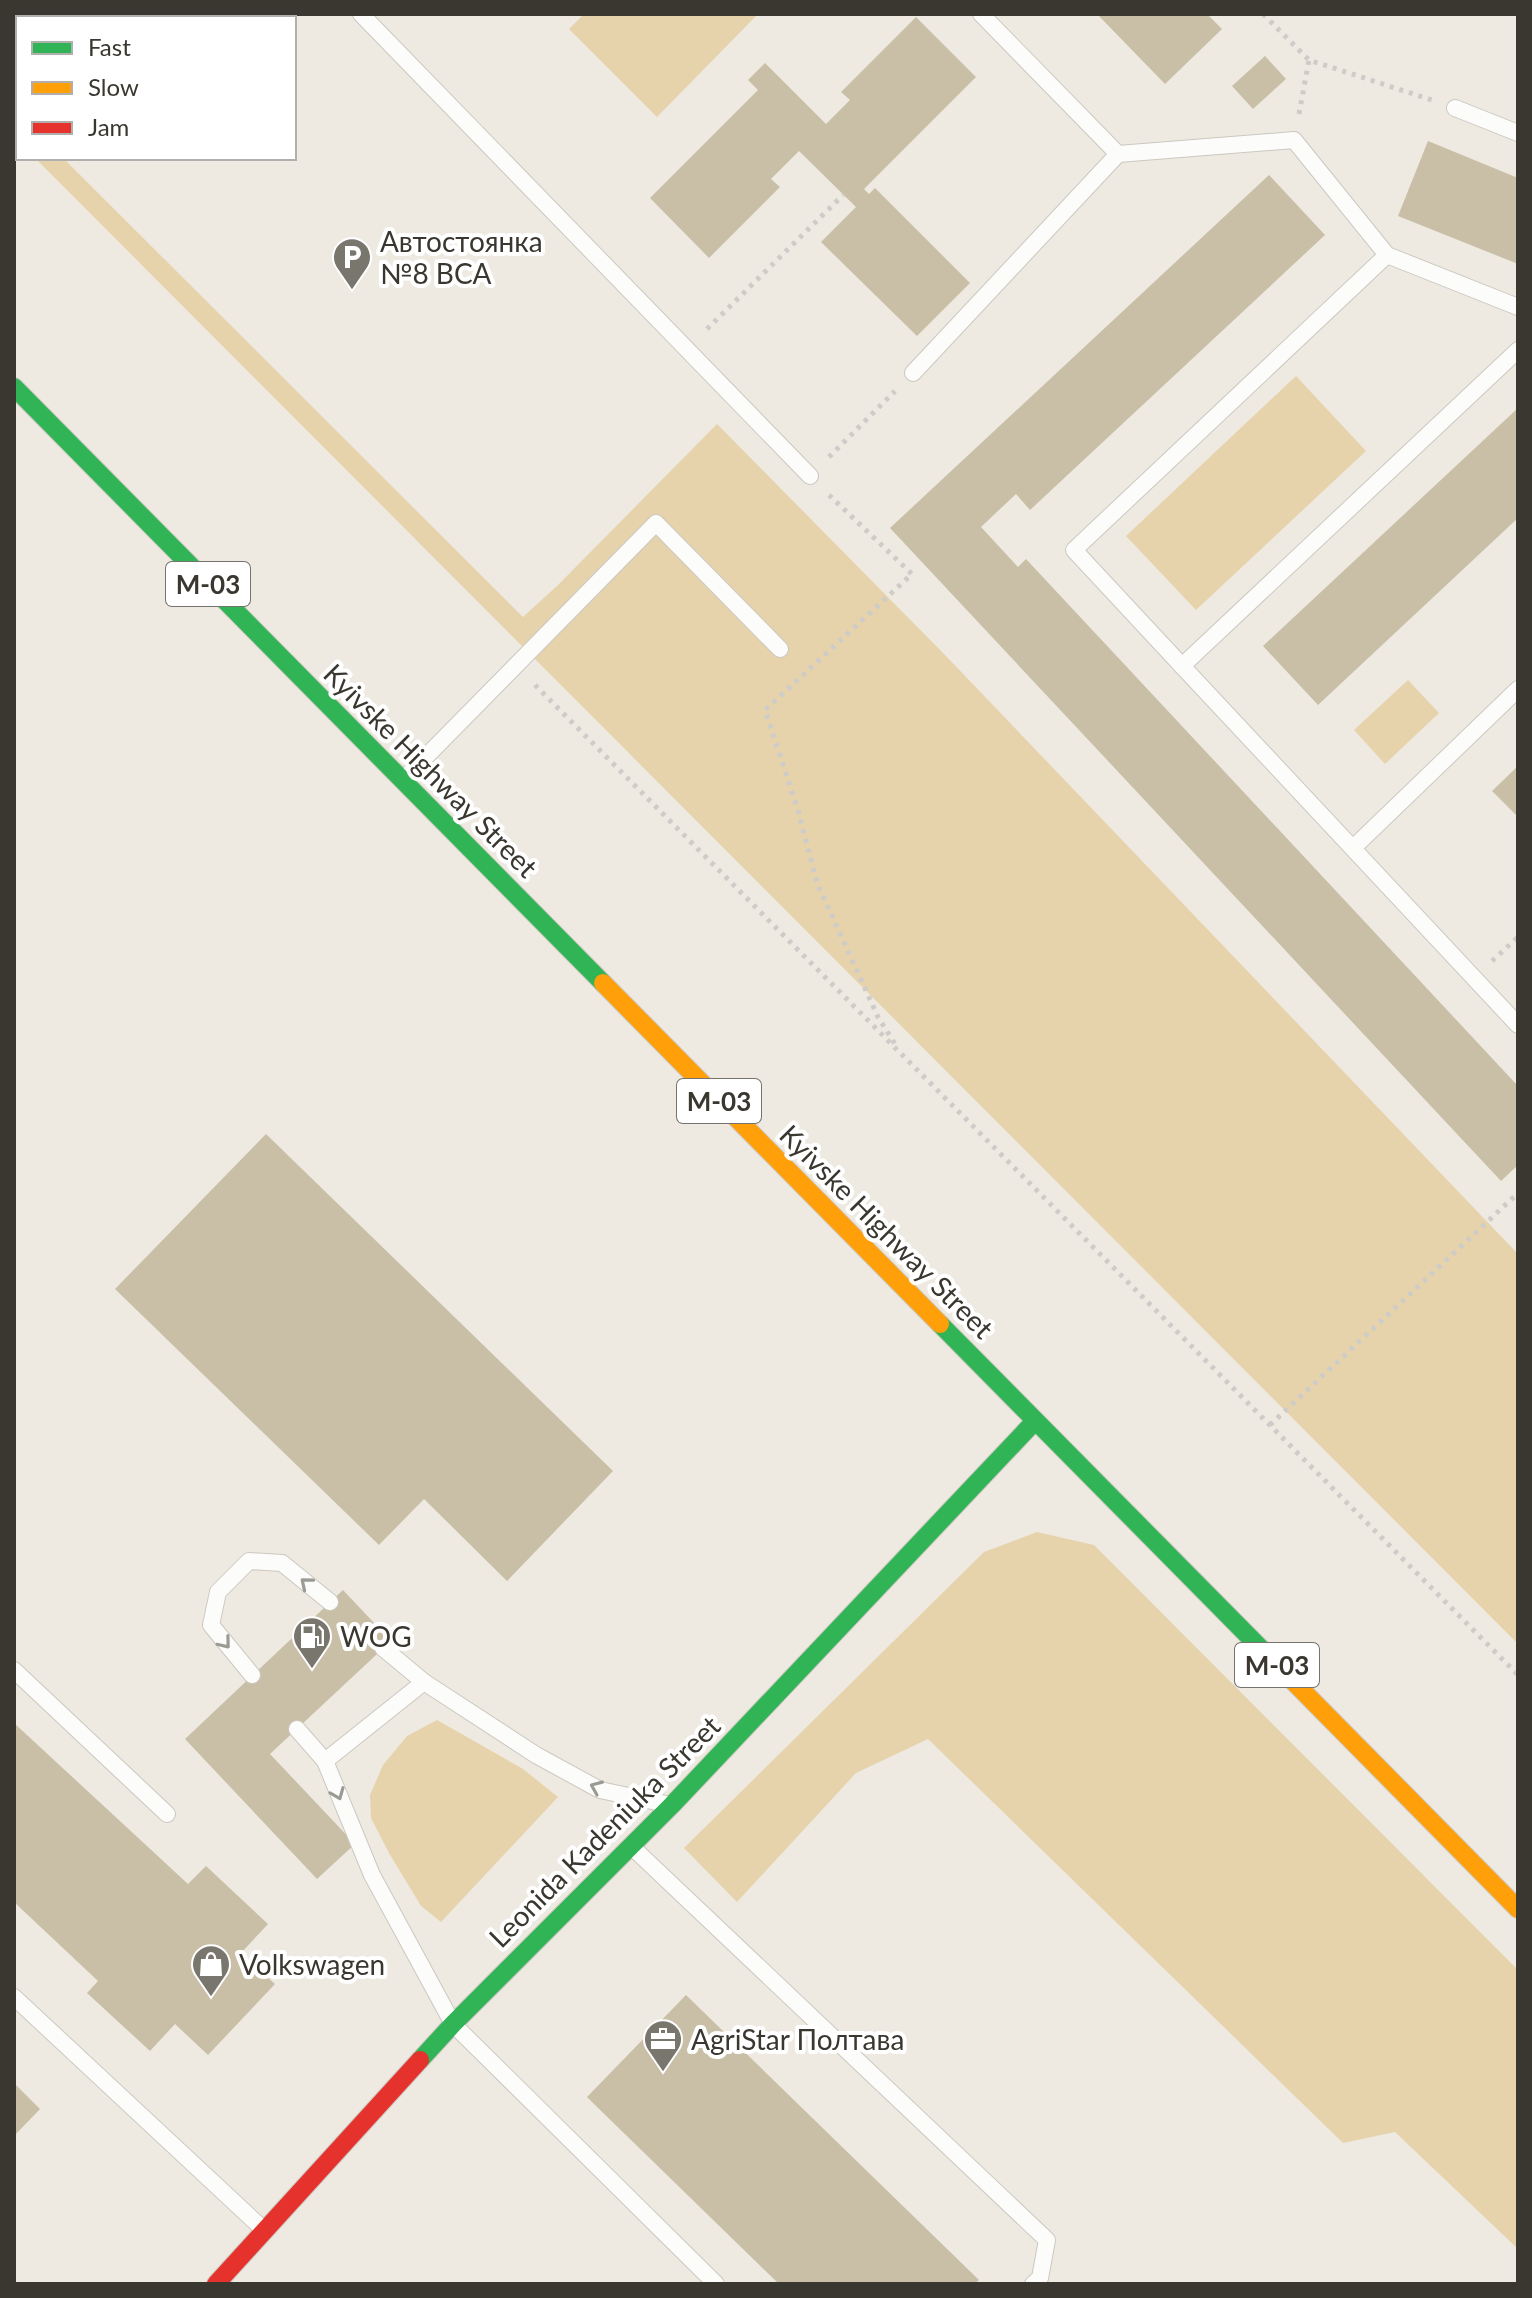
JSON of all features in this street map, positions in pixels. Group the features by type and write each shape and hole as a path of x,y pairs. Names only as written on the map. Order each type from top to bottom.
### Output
{"main road":[{"name":"Kyivske Highway Street","path":"14,387 1518,1909"},
{"name":"Leonida Kadeniuka Street","path":"216,2284 453,2024 672,1805 1035,1421"}],"lane":[{"path":"361,14 810,476"},
{"path":"981,14 1118,154"},
{"path":"1455,108 1518,133"},
{"path":"913,373 1118,154 1294,140 1387,255 1518,307"},
{"path":"1387,255 1074,550 1518,1025"},
{"path":"1182,666 1518,350"},
{"path":"402,781 656,523 780,649"},
{"path":"1353,848 1518,689"},
{"path":"252,1675 211,1625 218,1592 249,1561 282,1563 330,1602"},
{"path":"383,1648 424,1682 536,1755 600,1790 672,1805"},
{"path":"14,1670 167,1814"},
{"path":"325,1761 424,1682"},
{"path":"297,1729 325,1761 372,1875 453,2024 716,2284"},
{"path":"631,1845 1047,2240 1040,2278 1033,2284"},
{"path":"14,1997 265,2231"}],"path":[{"path":"1263,14 1309,60 1455,108"},
{"path":"1294,140 1309,60"},
{"path":"687,350 843,195"},
{"path":"902,1054 878,1017 817,883 798,810 765,710 912,574 810,476 913,373"},
{"path":"516,666 1518,1675"},
{"path":"1270,1425 1518,1193"}],"shaded area":[{"path":"584,14 758,14 657,117 569,29"},
{"path":"37,160 65,160 523,617 717,424 945,655 1518,1254 1518,1644"},
{"path":"1296,376 1366,451 1196,610 1126,536"},
{"path":"1408,680 1439,713 1385,764 1354,730"},
{"path":"1037,1532 1094,1545 1518,1970 1518,2249 1395,2132 1343,2143 928,1739 856,1773 737,1902 684,1848 984,1552"},
{"path":"437,1720 523,1769 558,1797 441,1922 421,1906 389,1853 371,1818 370,1795 383,1765 407,1736"}],"building":[{"path":"1097,14 1207,14 1222,29 1165,84"},
{"path":"916,17 976,77 864,189 869,194 875,188 970,283 917,336 821,242 856,207 799,151 771,179 780,187 709,258 650,198 758,90 748,80 765,63 826,124 850,100 841,92"},
{"path":"1265,56 1286,79 1253,109 1232,86"},
{"path":"1428,141 1518,178 1518,264 1398,216"},
{"path":"1269,175 1325,235 1030,510 1016,494 981,527 1018,567 1026,559 1518,1086 1518,1165 1501,1181 890,528"},
{"path":"1518,408 1518,518 1318,705 1263,646"},
{"path":"1518,766 1518,817 1492,791"},
{"path":"266,1134 613,1471 507,1581 424,1499 379,1545 115,1289"},
{"path":"343,1590 391,1641 270,1754 355,1844 317,1879 185,1739"},
{"path":"14,1723 188,1884 206,1866 268,1924 241,1953 275,1984 208,2055 175,2024 150,2051 87,1993 98,1981 14,1902"},
{"path":"686,1995 979,2280 975,2284 779,2284 587,2097"},
{"path":"14,2083 40,2109 14,2136"}],"traffic: fast":[{"path":"14,387 603,983"},
{"path":"940,1324 1286,1674"},
{"path":"420,2060 672,1805 1035,1421"}],"traffic: slow":[{"path":"603,983 940,1324"},
{"path":"1286,1674 1518,1909"}],"traffic: jam":[{"path":"216,2284 420,2060"}],"place":[{"name":"Автостоянка №8 ВСА","path":"352,291"},
{"name":"WOG","path":"312,1670"},
{"name":"Volkswagen","path":"211,1998"},
{"name":"AgriStar Полтава","path":"663,2073"}]}
